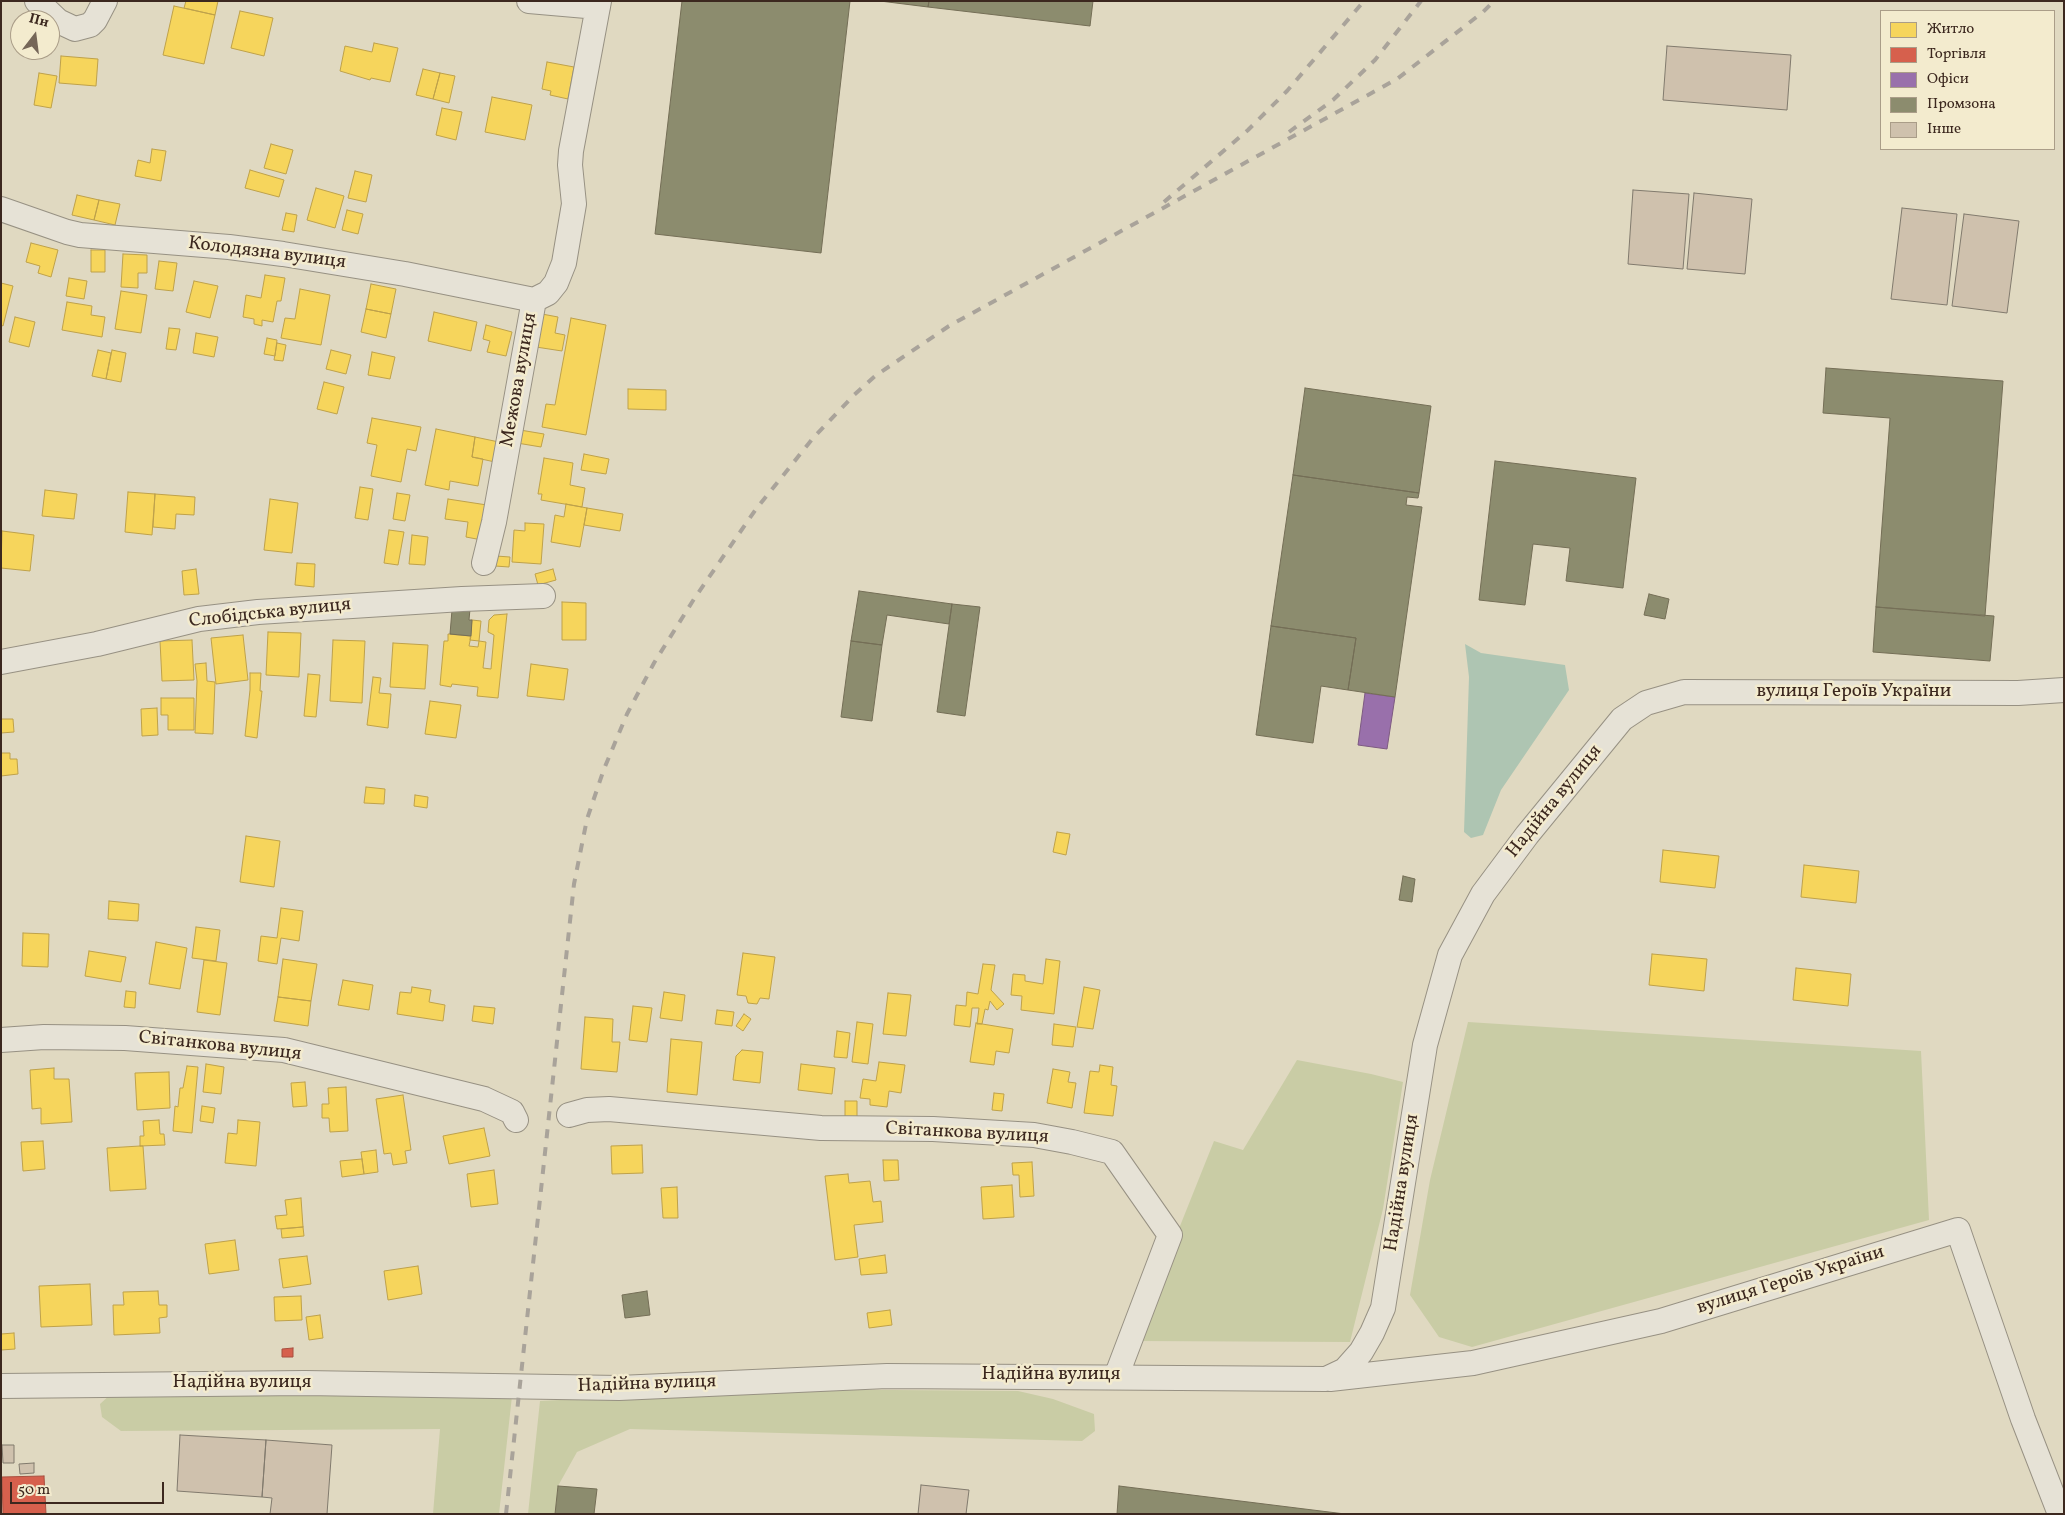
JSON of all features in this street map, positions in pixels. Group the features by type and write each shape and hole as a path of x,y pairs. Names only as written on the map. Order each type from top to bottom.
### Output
{"street":[{"path":"37,1 58,21 75,29 90,25 95,20 105,1"},
{"path":"529,1 599,4"},
{"name":"Межова вулиця","path":"484,563 494,522 534,300 548,293 556,283 564,263 574,204 570,165 571,151 599,4"},
{"name":"Колодязна вулиця","path":"1,209 80,235 229,247 282,254 405,274 534,300"},
{"name":"Слобідська вулиця","path":"1,662 96,644 199,619 258,612 462,599 542,596"},
{"name":"вулиця Героїв України","path":"1646,703 1684,692 2018,693 2064,690"},
{"name":"Надійна вулиця","path":"1,1386 305,1383 520,1388 619,1388 887,1376 1326,1379 1345,1370 1361,1352 1383,1308 1425,1045 1450,955 1482,894 1527,835 1622,719 1646,703"},
{"name":"Світанкова вулиця","path":"1,1040 44,1037 125,1038 284,1050 484,1100 504,1107 512,1112 516,1120"},
{"name":"Світанкова вулиця","path":"568,1115 587,1110 609,1109 821,1128 933,1129 1024,1135 1072,1142 1112,1152 1170,1235 1116,1377"},
{"name":"вулиця Героїв України","path":"1326,1379 1473,1363 1661,1321 1958,1230 2023,1420 2060,1514"}],"shaded area":[{"path":"1465,644 1481,653 1565,665 1569,690 1501,790 1483,835 1471,838 1464,832 1469,677"},
{"path":"1468,1022 1921,1051 1929,1220 1472,1347 1439,1337 1410,1295 1430,1180"},
{"path":"1297,1060 1403,1082 1383,1209 1350,1342 1134,1341 1214,1141 1243,1150"},
{"path":"769,1389 1018,1391 1053,1399 1094,1414 1095,1431 1082,1441 630,1429 577,1452 558,1486 555,1514 528,1514 540,1401"},
{"path":"111,1394 512,1396 499,1514 433,1514 440,1429 121,1431 102,1417 100,1404"}],"building: Житло":[{"path":"186,1 218,1 215,15 184,8"},
{"path":"174,6 215,15 204,64 163,55"},
{"path":"240,11 273,18 264,56 231,48"},
{"path":"374,43 398,48 390,82 371,78 370,80 340,71 345,46 372,52"},
{"path":"61,56 98,59 96,86 59,83"},
{"path":"547,62 574,67 568,99 550,95 551,91 542,89"},
{"path":"423,69 440,73 433,99 416,95"},
{"path":"39,73 57,76 51,108 34,105"},
{"path":"440,73 455,76 449,103 433,99"},
{"path":"492,97 532,105 525,140 485,132"},
{"path":"442,108 462,112 456,140 436,135"},
{"path":"271,144 293,150 286,174 264,168"},
{"path":"152,149 166,151 161,181 135,176 138,160 150,163"},
{"path":"250,170 284,180 279,197 245,188"},
{"path":"355,171 372,175 366,202 348,198"},
{"path":"316,188 344,196 335,228 307,220"},
{"path":"77,195 99,200 94,220 72,215"},
{"path":"99,200 120,204 115,225 94,220"},
{"path":"347,210 363,214 358,234 342,230"},
{"path":"286,213 297,215 294,232 282,230"},
{"path":"31,243 58,250 51,277 38,273 40,266 26,262"},
{"path":"91,250 105,250 105,272 91,272"},
{"path":"123,254 147,255 147,273 138,273 138,288 121,287"},
{"path":"159,261 177,263 173,291 155,289"},
{"path":"265,275 285,278 281,301 277,301 273,322 262,320 262,326 254,324 254,319 243,317 246,295 261,298"},
{"path":"69,278 87,281 84,299 66,296"},
{"path":"194,281 218,286 210,318 186,312"},
{"path":"1,283 13,286 3,326 1,325"},
{"path":"371,284 396,289 391,314 366,309"},
{"path":"300,289 330,295 321,345 281,338 285,318 295,319"},
{"path":"121,291 147,295 141,333 115,329"},
{"path":"67,302 92,306 91,315 105,317 102,337 62,330"},
{"path":"366,309 391,314 386,338 361,332"},
{"path":"434,312 477,322 471,351 428,341"},
{"path":"542,314 558,317 555,333 565,335 562,351 536,347"},
{"path":"15,317 35,322 29,347 9,342"},
{"path":"571,318 606,325 586,435 542,427 546,404 555,405"},
{"path":"486,325 512,332 506,356 487,352 490,341 483,339"},
{"path":"169,328 180,329 176,350 166,349"},
{"path":"196,333 218,337 214,357 193,353"},
{"path":"267,338 277,340 275,356 264,354"},
{"path":"277,343 286,345 283,361 274,360"},
{"path":"98,350 111,353 106,379 92,376"},
{"path":"112,350 126,353 121,382 106,379"},
{"path":"331,350 351,355 346,374 326,369"},
{"path":"372,352 395,357 390,379 368,375"},
{"path":"324,382 344,387 337,414 317,409"},
{"path":"628,389 666,390 666,410 628,409"},
{"path":"372,418 421,427 416,451 407,449 401,482 371,476 377,445 367,443"},
{"path":"436,429 475,437 472,457 483,459 478,486 450,481 449,490 425,485"},
{"path":"520,430 544,434 541,447 517,443"},
{"path":"475,437 499,442 495,462 472,457"},
{"path":"584,454 609,459 606,474 581,470"},
{"path":"544,458 573,463 570,485 585,488 582,507 541,500 542,494 538,494"},
{"path":"360,487 373,489 368,520 355,518"},
{"path":"45,490 77,494 74,519 42,516"},
{"path":"128,492 155,494 152,535 125,532"},
{"path":"397,493 410,495 405,521 393,519"},
{"path":"155,494 195,497 194,515 176,514 175,529 153,527"},
{"path":"270,499 298,503 292,553 264,550"},
{"path":"448,499 487,505 482,540 466,537 468,522 445,519"},
{"path":"566,504 587,508 580,547 551,542 555,515 564,517"},
{"path":"587,508 623,514 620,531 584,525"},
{"path":"525,523 544,524 541,564 512,562 514,530 525,531"},
{"path":"389,530 404,532 398,565 384,563"},
{"path":"2,531 34,535 30,571 1,568"},
{"path":"412,535 428,537 425,565 409,564"},
{"path":"496,556 510,557 509,567 495,566"},
{"path":"297,563 315,564 314,587 295,585"},
{"path":"196,569 199,594 184,595 182,571"},
{"path":"553,569 556,580 538,585 535,574"},
{"path":"562,602 586,603 586,640 562,640"},
{"path":"507,614 498,698 477,696 478,687 452,684 451,687 440,685 444,641 448,641 448,634 471,636 469,646 478,647 479,641 486,642 483,668 491,669 494,635 488,632 489,620 494,615"},
{"path":"472,620 481,621 479,641 470,640"},
{"path":"268,632 301,633 299,677 266,675"},
{"path":"243,635 248,680 216,684 211,638"},
{"path":"192,640 194,680 162,681 160,641"},
{"path":"333,640 365,641 362,703 330,701"},
{"path":"393,643 428,645 425,689 390,687"},
{"path":"206,663 207,681 215,682 213,734 195,733 197,681 195,664"},
{"path":"531,664 568,669 564,700 527,696"},
{"path":"250,673 261,673 260,691 262,691 257,738 245,736"},
{"path":"308,674 320,675 316,717 304,716"},
{"path":"373,677 381,678 379,693 391,694 388,728 367,725"},
{"path":"161,698 194,698 194,730 168,730 168,715 161,715"},
{"path":"430,701 461,705 456,738 425,734"},
{"path":"157,708 158,735 142,736 141,709"},
{"path":"1,719 13,719 14,732 1,733"},
{"path":"1,753 10,753 10,759 17,759 18,774 1,776"},
{"path":"366,787 385,789 384,804 364,803"},
{"path":"415,795 428,797 427,808 414,806"},
{"path":"1057,832 1070,834 1066,855 1053,852"},
{"path":"246,836 280,841 274,887 240,882"},
{"path":"1663,850 1719,856 1715,888 1660,882"},
{"path":"1804,865 1859,871 1856,903 1801,897"},
{"path":"109,901 139,904 138,921 108,919"},
{"path":"281,908 303,911 299,941 281,938 277,964 258,961 261,936 277,938"},
{"path":"196,927 220,930 216,961 192,958"},
{"path":"23,933 49,934 48,967 22,966"},
{"path":"156,942 187,948 180,989 149,984"},
{"path":"89,951 126,957 121,982 85,976"},
{"path":"743,953 775,957 769,999 760,998 757,1004 748,1003 746,996 737,995"},
{"path":"1652,954 1707,959 1704,991 1649,985"},
{"path":"283,959 317,964 311,1001 278,997"},
{"path":"1046,959 1060,961 1054,1014 1021,1010 1022,996 1011,995 1013,974 1025,975 1025,981 1043,984"},
{"path":"204,960 227,963 220,1015 197,1012"},
{"path":"983,964 995,965 991,990 1004,1004 997,1010 990,1001 988,1010 985,1009 982,1024 977,1024 979,1008 972,1008 970,1027 954,1025 956,1005 966,1006 967,992 978,994"},
{"path":"1796,968 1851,974 1848,1006 1793,1000"},
{"path":"343,980 373,985 369,1010 338,1005"},
{"path":"412,987 431,990 429,1002 445,1005 443,1021 397,1014 400,992 411,993"},
{"path":"1084,987 1100,990 1093,1029 1077,1027"},
{"path":"126,991 136,992 135,1008 124,1007"},
{"path":"664,992 685,995 682,1021 660,1018"},
{"path":"888,993 911,995 906,1036 883,1034"},
{"path":"278,997 311,1001 308,1026 274,1021"},
{"path":"474,1006 495,1008 493,1024 472,1021"},
{"path":"633,1006 652,1008 647,1042 629,1040"},
{"path":"717,1010 734,1012 732,1026 715,1024"},
{"path":"744,1014 751,1019 743,1031 736,1026"},
{"path":"585,1017 613,1019 612,1042 620,1042 617,1072 581,1069"},
{"path":"857,1022 873,1024 868,1064 852,1062"},
{"path":"976,1023 1013,1029 1009,1053 996,1051 994,1065 970,1062"},
{"path":"1054,1024 1076,1027 1073,1047 1052,1045"},
{"path":"837,1031 850,1033 847,1058 834,1057"},
{"path":"671,1039 702,1042 697,1095 667,1092"},
{"path":"742,1050 763,1052 760,1083 733,1080 736,1056"},
{"path":"879,1062 905,1065 901,1093 889,1091 887,1107 870,1105 870,1099 860,1098 863,1079 876,1081"},
{"path":"206,1064 224,1067 221,1094 203,1092"},
{"path":"801,1064 835,1068 832,1094 798,1090"},
{"path":"1100,1065 1113,1067 1111,1085 1117,1086 1113,1116 1084,1113 1090,1071 1099,1072"},
{"path":"187,1066 198,1067 192,1133 173,1131 175,1106 178,1107 180,1088 183,1088"},
{"path":"54,1068 54,1079 69,1079 72,1122 41,1124 41,1108 32,1109 30,1070"},
{"path":"1053,1069 1070,1072 1068,1082 1076,1083 1072,1108 1047,1103"},
{"path":"169,1072 170,1108 137,1110 135,1073"},
{"path":"305,1082 307,1106 293,1107 291,1083"},
{"path":"346,1087 348,1131 330,1132 329,1118 322,1118 322,1104 329,1104 328,1088"},
{"path":"994,1093 1004,1094 1002,1111 992,1110"},
{"path":"403,1095 411,1150 405,1151 407,1163 393,1165 391,1153 384,1154 376,1099"},
{"path":"845,1101 857,1101 857,1123 845,1122"},
{"path":"202,1106 215,1108 213,1123 200,1121"},
{"path":"159,1120 160,1134 164,1134 165,1145 140,1146 140,1136 144,1136 143,1121"},
{"path":"238,1120 260,1122 256,1166 225,1163 228,1133 237,1134"},
{"path":"484,1128 490,1156 449,1164 443,1136"},
{"path":"43,1141 45,1169 23,1171 21,1142"},
{"path":"642,1145 643,1173 612,1174 611,1146"},
{"path":"143,1146 146,1189 110,1191 107,1148"},
{"path":"376,1150 378,1172 364,1174 361,1152"},
{"path":"362,1159 364,1174 342,1177 340,1161"},
{"path":"883,1160 898,1160 899,1180 884,1181"},
{"path":"1032,1162 1034,1196 1020,1197 1019,1175 1013,1175 1012,1163"},
{"path":"494,1170 498,1204 471,1207 467,1174"},
{"path":"848,1174 849,1183 870,1181 873,1202 881,1201 883,1222 854,1225 858,1257 835,1260 825,1176"},
{"path":"1012,1185 1014,1217 983,1219 981,1187"},
{"path":"677,1187 678,1218 663,1218 661,1188"},
{"path":"301,1198 303,1227 277,1229 275,1216 287,1215 285,1200"},
{"path":"303,1227 304,1236 282,1238 281,1229"},
{"path":"235,1240 239,1270 209,1274 205,1244"},
{"path":"885,1255 887,1273 861,1275 859,1259"},
{"path":"307,1256 311,1284 283,1288 279,1259"},
{"path":"418,1266 422,1294 388,1300 384,1271"},
{"path":"90,1284 92,1325 41,1327 39,1286"},
{"path":"158,1291 159,1305 167,1305 167,1317 159,1318 160,1333 114,1335 113,1305 124,1305 123,1292"},
{"path":"301,1296 302,1320 275,1321 274,1297"},
{"path":"890,1310 892,1325 869,1328 867,1313"},
{"path":"320,1315 323,1338 309,1340 306,1317"},
{"path":"14,1333 15,1349 1,1350 1,1334"}],"building: Торгівля":[{"path":"293,1348 293,1357 282,1357 282,1349"},
{"path":"44,1476 46,1514 3,1514 2,1477"}],"building: Офіси":[{"path":"1365,693 1395,697 1387,749 1358,745"}],"building: Промзона":[{"path":"682,1 850,1 821,253 655,234"},
{"path":"880,1 929,1 928,7"},
{"path":"929,1 1093,1 1090,26 928,7"},
{"path":"1826,368 2003,381 1985,616 1876,607 1890,418 1823,413"},
{"path":"1305,388 1431,406 1419,493 1293,475"},
{"path":"1495,461 1636,478 1623,588 1566,581 1570,548 1533,544 1525,605 1479,600"},
{"path":"1293,475 1419,493 1418,498 1407,497 1406,505 1422,507 1395,697 1348,690 1356,638 1271,626"},
{"path":"859,591 952,604 949,624 887,615 882,645 851,641"},
{"path":"1649,594 1669,599 1665,619 1644,615"},
{"path":"952,604 980,607 965,716 937,712"},
{"path":"1876,607 1994,616 1990,661 1873,652"},
{"path":"470,609 469,620 472,620 471,636 450,634 452,610"},
{"path":"1271,626 1356,638 1348,690 1321,686 1313,743 1256,735"},
{"path":"851,641 882,645 872,721 841,717"},
{"path":"1403,876 1415,879 1412,902 1399,900"},
{"path":"647,1291 650,1315 625,1318 622,1295"},
{"path":"558,1486 597,1489 594,1514 555,1514"},
{"path":"1119,1486 1345,1514 1117,1514"}],"building: Інше":[{"path":"1667,46 1791,55 1787,110 1663,100"},
{"path":"1633,190 1689,194 1683,269 1628,264"},
{"path":"1694,193 1752,199 1745,274 1687,269"},
{"path":"1902,208 1957,214 1947,305 1891,299"},
{"path":"1964,214 2019,221 2007,313 1952,306"},
{"path":"180,1435 266,1440 262,1497 177,1491"},
{"path":"266,1440 332,1445 327,1514 270,1514 272,1498 262,1497"},
{"path":"2,1445 14,1445 14,1463 3,1463"},
{"path":"34,1463 34,1473 20,1474 19,1464"},
{"path":"921,1485 969,1490 966,1514 918,1514"}],"railway":[{"path":"1164,202 1248,130 1287,91 1364,1"},
{"path":"1289,132 1333,100 1375,60 1421,1"},
{"path":"506,1514 574,884 587,819 604,769 627,714 654,663 694,599 756,509 814,437 875,376 949,326 1397,79 1483,12 1494,1"}]}
